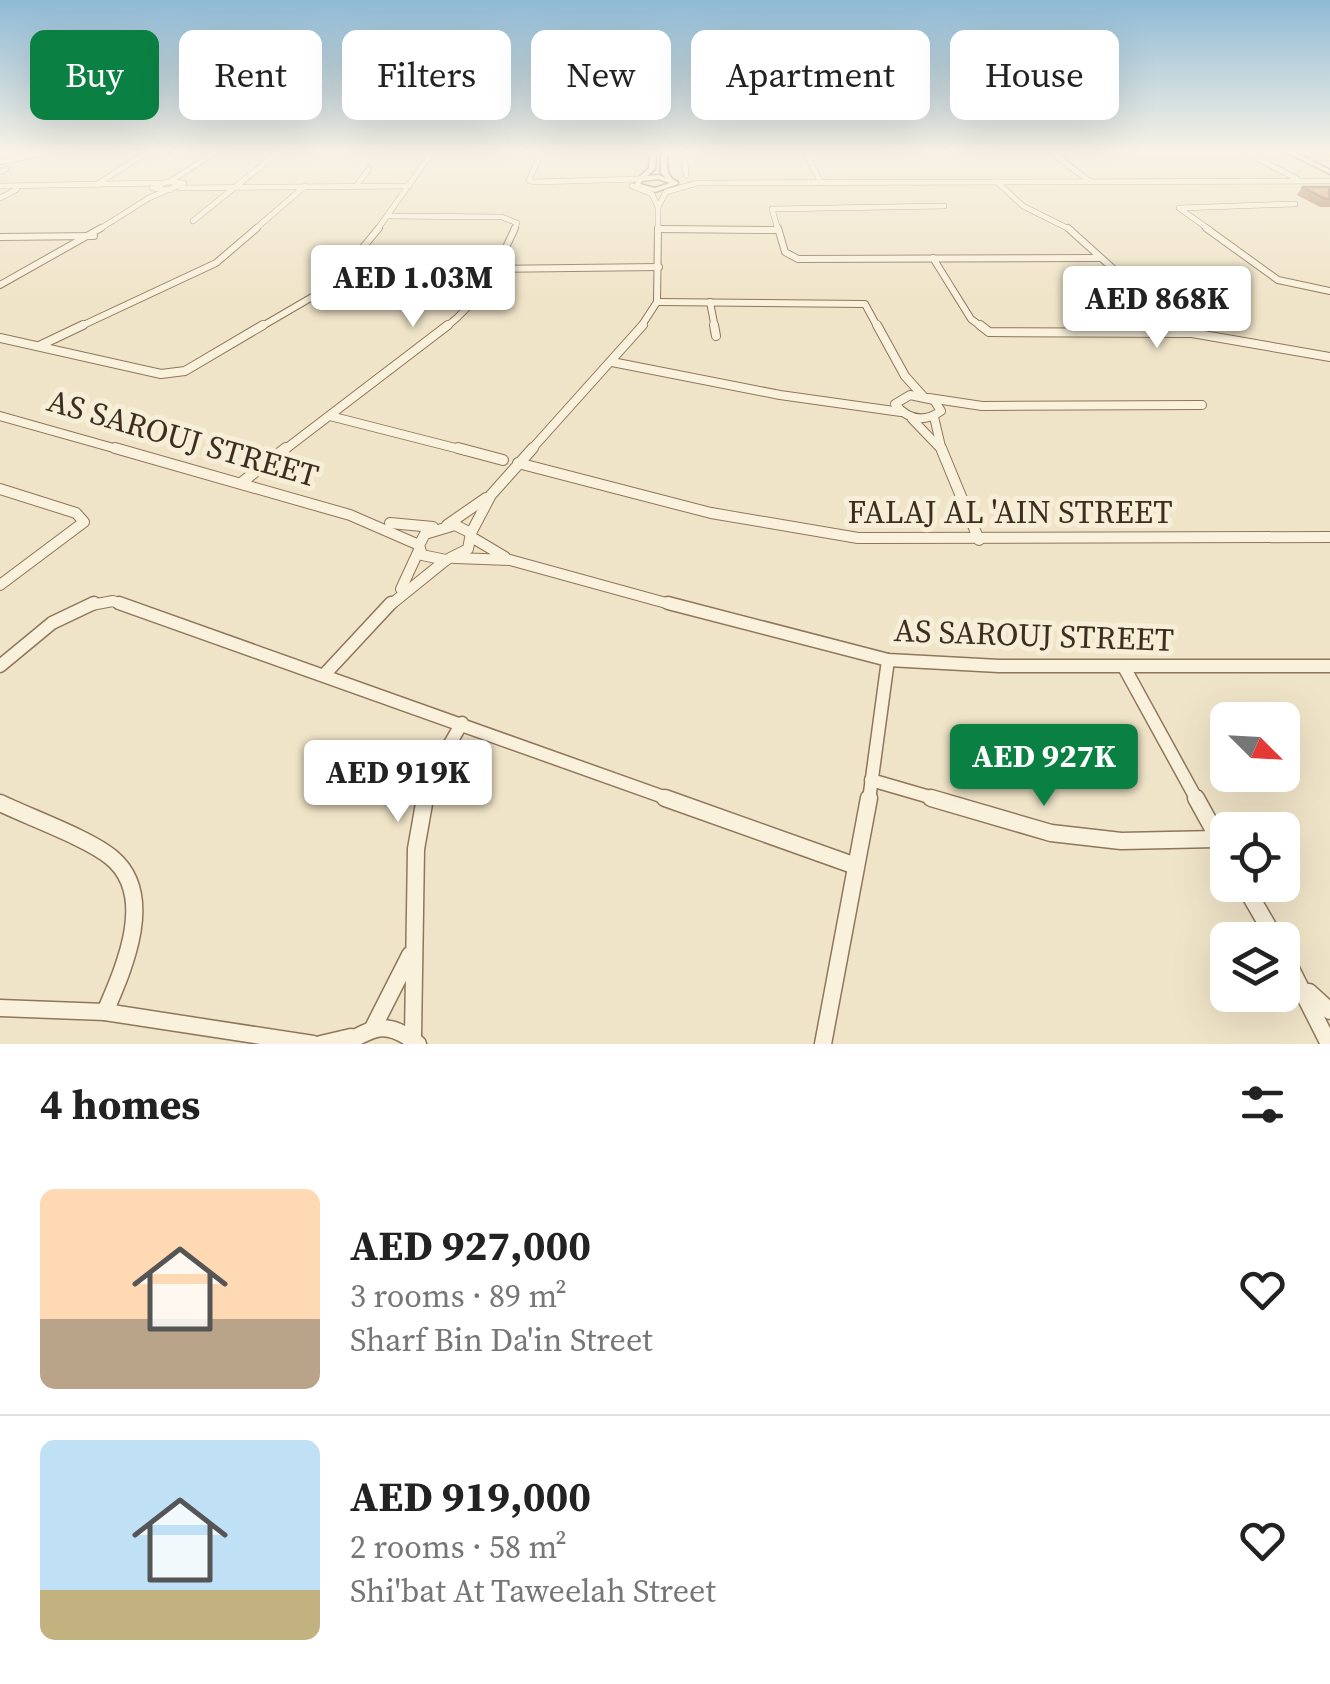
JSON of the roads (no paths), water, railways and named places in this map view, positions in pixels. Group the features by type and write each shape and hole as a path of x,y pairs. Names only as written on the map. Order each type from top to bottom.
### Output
{"street":[{"path":"0,285 42,268 94,236 142,200"},
{"path":"193,221 220,200"},
{"path":"38,347 216,263 289,200"},
{"path":"0,338 161,374 185,371 332,286 399,200"},
{"path":"655,200 658,207"},
{"path":"392,602 468,549 491,495 644,325 657,302 660,200"},
{"path":"1017,200 1070,229 1184,332"},
{"path":"1295,204 1179,208 1278,280 1330,291"},
{"path":"944,206 778,206 772,210 785,252 798,258 1099,258"},
{"path":"241,483 470,310 498,269 518,223 514,219 388,216"},
{"path":"658,229 776,230"},
{"path":"2,238 94,236"},
{"path":"932,258 971,319 988,332 1184,332 1330,358"},
{"path":"498,269 658,267"},
{"path":"657,302 865,304 905,376 941,408 936,416 942,451 979,540"},
{"path":"710,302 716,336"},
{"path":"612,362 903,414 936,416 982,406"},
{"path":"905,376 902,396 895,404 942,451"},
{"path":"854,404 926,396 982,406 1202,406"},
{"name":"AS SAROUJ STREET","path":"0,416 350,515 401,526 443,526 472,536 510,560"},
{"path":"330,416 503,460"},
{"name":"FALAJ AL 'AIN STREET","path":"518,463 802,532 883,540 1330,537"},
{"path":"0,489 76,513 84,522 0,585"},
{"path":"324,676 392,602 414,568 426,534 491,495"},
{"name":"AS SAROUJ STREET","path":"350,515 419,547 429,559 510,560 888,660 1124,667 1330,666"},
{"path":"0,666 69,613 104,601 462,723 854,865"},
{"path":"821,1044 872,780 888,660"},
{"path":"1124,667 1210,823"},
{"path":"415,1040 412,950 416,849 426,792 462,723"},
{"path":"872,780 1051,833 1121,841 1210,838"},
{"path":"0,803 112,858 122,868 132,901 132,942 104,1012"},
{"path":"374,1026 412,950"},
{"path":"1300,981 1329,1044"},
{"path":"1302,984 1330,1011"},
{"path":"0,1008 104,1012 267,1041 313,1044"},
{"path":"321,1044 349,1040 374,1026 395,1026 415,1040"}]}
